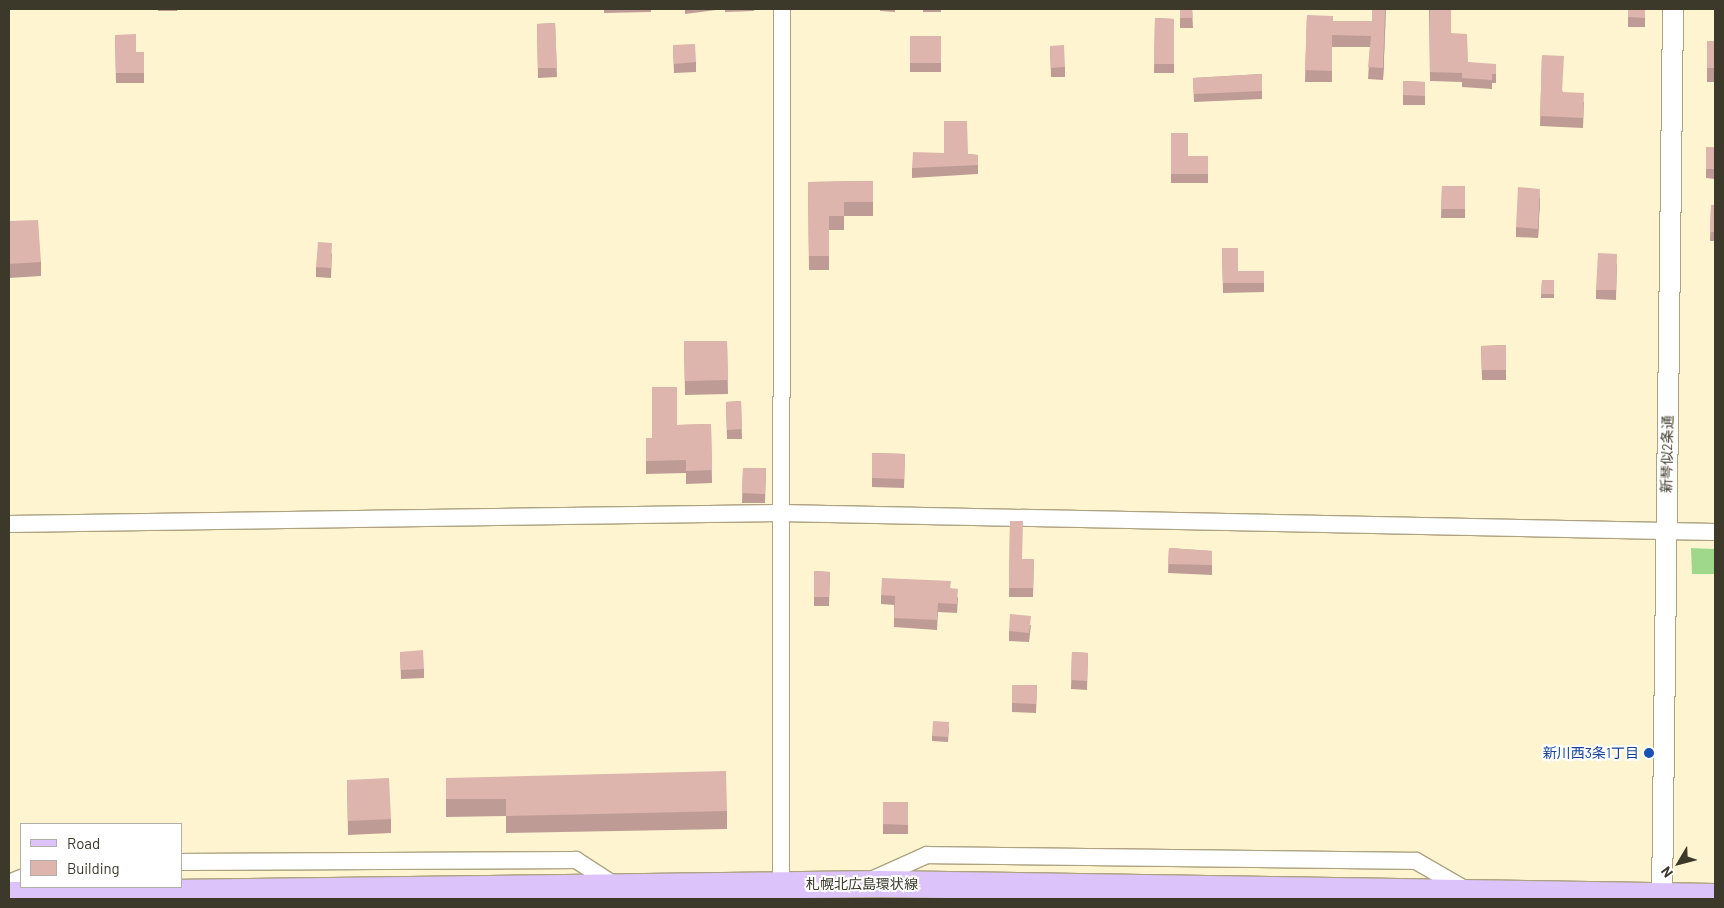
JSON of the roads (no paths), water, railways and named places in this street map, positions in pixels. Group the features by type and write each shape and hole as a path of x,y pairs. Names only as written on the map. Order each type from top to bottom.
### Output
{"main road":[{"name":"札幌北広島環状線","path":"9,895 618,887 781,892 862,884 1473,893 1662,898 1715,897"}],"street":[{"path":"781,892 782,9"},
{"name":"新琴似2条通","path":"1662,898 1673,9"},
{"path":"9,524 780,513 1715,532"},
{"path":"182,862 576,860 618,887"}],"place":[{"name":"新川西3条1丁目","path":"1649,753"}]}
